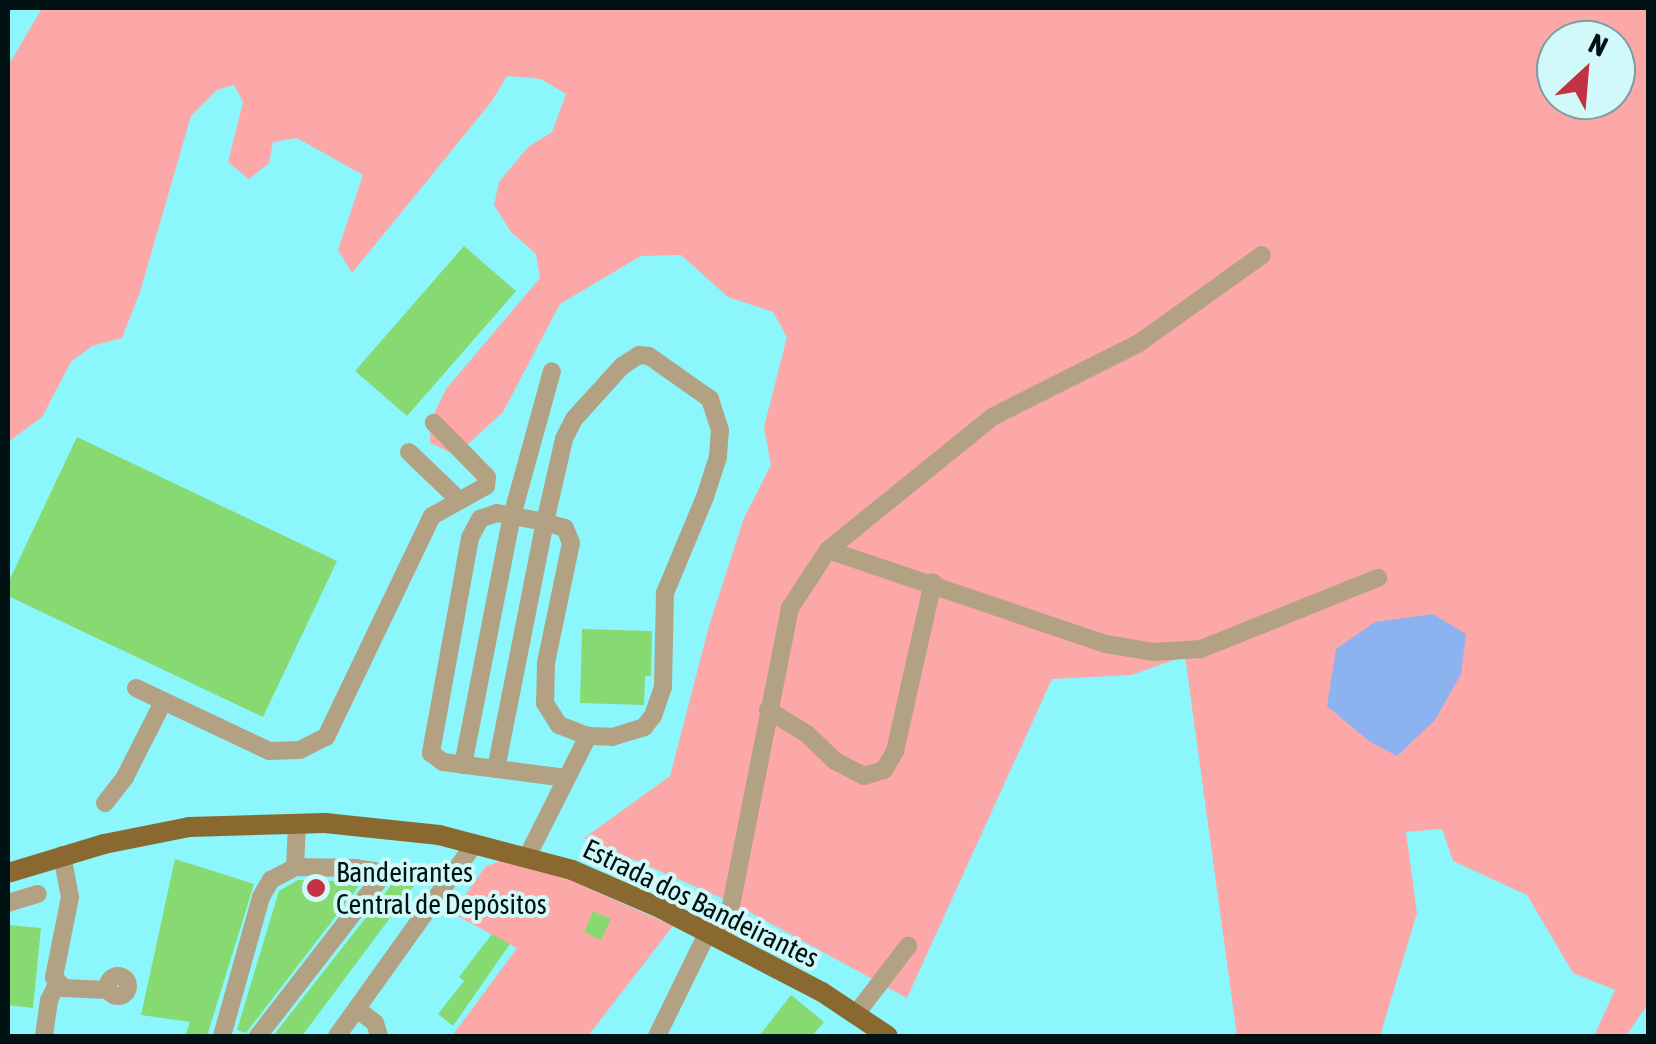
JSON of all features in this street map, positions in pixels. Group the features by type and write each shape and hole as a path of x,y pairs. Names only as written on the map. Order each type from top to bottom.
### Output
{"main road":[{"name":"Estrada dos Bandeirantes","path":"10,866 189,827 297,824 392,828 475,843 572,870 716,937 856,1014 888,1036"}],"lane":[{"path":"657,1036 716,937 790,608 828,550 992,417 1139,344 1262,255"},
{"path":"496,768 545,522 564,439 574,419 632,358 649,356 669,366 710,399 720,430 718,458 665,593 659,701 644,727 629,735 588,736 559,725 545,703 546,663 571,543 565,528 545,522 512,516 487,515 470,538 431,745 438,760 566,778"},
{"path":"463,765 512,516 552,371"},
{"path":"136,688 269,751 300,750 326,737 432,516 482,492 486,477 434,423"},
{"path":"409,452 459,500"},
{"path":"828,550 933,582 1106,644 1154,652 1201,649 1378,578"},
{"path":"768,710 807,734 835,761 864,776 884,770 894,751 933,582"},
{"path":"105,803 124,777 164,702"},
{"path":"528,857 588,736"},
{"path":"295,867 297,824"},
{"path":"338,1036 475,843"},
{"path":"44,1036 49,1000 57,984 54,970 70,897 62,854"},
{"path":"222,1036 261,897 270,880 295,867 374,871 380,879 258,1036"},
{"path":"8,903 38,894"},
{"path":"856,1014 908,946"},
{"path":"57,984 108,990"},
{"path":"358,1010 374,1023 379,1036"}],"shaded area":[{"path":"42,8 1648,8 1648,1004 1626,1036 1594,1036 1615,990 1573,973 1527,895 1453,861 1442,829 1406,832 1417,913 1380,1036 1237,1036 1185,656 1132,675 1052,679 907,998 733,903 584,838 670,776 709,626 744,518 771,465 764,427 787,337 773,312 728,297 681,255 641,256 560,304 503,412 456,455 430,443 431,420 446,389 540,278 536,254 511,232 494,205 499,182 528,147 552,132 566,94 541,79 507,76 492,101 352,273 338,250 363,175 297,138 273,142 269,163 249,179 228,162 243,102 234,85 217,90 191,116 140,292 122,338 92,346 71,362 42,417 8,442 8,66"},
{"path":"503,860 557,874 673,926 588,1036 452,1036 517,948 452,913 486,866"}],"water":[{"path":"1433,614 1466,634 1461,674 1435,720 1397,756 1369,741 1327,706 1336,649 1375,622"}],"building":[{"path":"464,246 516,291 407,416 355,371"},
{"path":"77,437 337,561 263,717 8,596 8,583"},
{"path":"582,629 652,631 651,676 645,676 644,705 580,703"},
{"path":"175,859 254,884 207,1036 185,1036 190,1022 141,1015"},
{"path":"392,876 419,879 302,1036 273,1036 390,887"},
{"path":"298,880 362,882 246,1033 237,1030 279,891"},
{"path":"593,911 611,919 601,940 584,932"},
{"path":"8,925 41,928 33,1008 8,1005"},
{"path":"492,934 510,944 453,1026 438,1014 464,981 459,977"},
{"path":"791,995 824,1022 812,1036 759,1036"}],"place":[{"name":"Bandeirantes Central de Depósitos","path":"316,888"}]}
